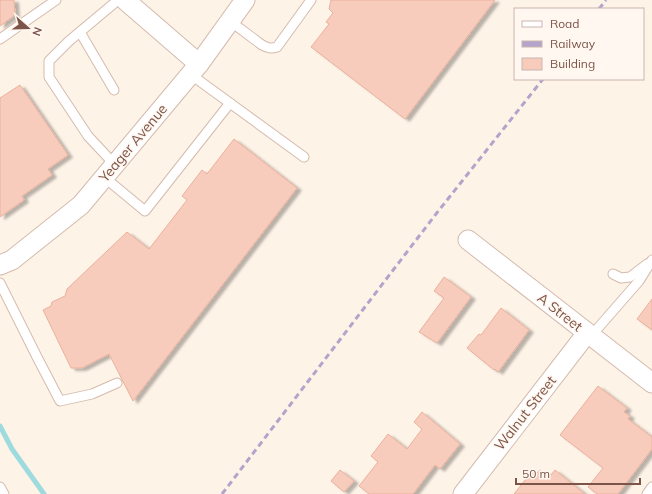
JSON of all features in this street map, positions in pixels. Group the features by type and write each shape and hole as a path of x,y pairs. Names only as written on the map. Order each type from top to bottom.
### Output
{"street":[{"path":"125,0 194,69"},
{"name":"Yeager Avenue","path":"0,265 12,260 81,205 194,69 245,0"},
{"name":"A Street","path":"468,240 652,383"},
{"name":"Walnut Street","path":"463,494 589,334"}],"lane":[{"path":"0,39 56,0"},
{"path":"118,0 69,41 49,61 49,77 110,171 145,211 230,103"},
{"path":"230,21 262,45 273,49 277,47 312,0"},
{"path":"80,32 114,90"},
{"path":"194,69 230,103 304,157"},
{"path":"589,334 639,281 652,261"},
{"path":"614,274 621,278 630,277 652,261"},
{"path":"0,284 60,401 92,394 116,383"},
{"path":"0,487 4,494"},
{"path":"647,494 652,487"}],"building":[{"path":"0,0 14,0 15,15 0,26"},
{"path":"331,0 495,0 405,119 311,47 329,24 326,22 333,13 329,9"},
{"path":"20,85 68,155 48,169 52,175 22,196 24,200 0,217 0,98"},
{"path":"234,139 297,188 133,401 109,354 82,368 71,368 43,310 51,306 52,302 65,296 67,289 127,232 149,249 187,200 182,196 202,170 207,174"},
{"path":"444,277 471,297 437,343 419,332 444,298 434,291"},
{"path":"652,299 652,330 637,319"},
{"path":"501,308 529,330 498,372 467,348 479,334 481,335"},
{"path":"598,386 627,408 624,412 630,416 628,419 652,437 652,449 618,494 597,494 588,487 603,468 560,435"},
{"path":"422,412 460,444 440,469 435,465 413,494 369,494 359,486 378,462 371,456 388,434 407,449 422,429 414,422"},
{"path":"340,470 354,481 344,492 331,481"},
{"path":"533,470 537,473 540,470 548,476 555,470 585,494 514,494"}],"waterway":[{"path":"0,426 12,449 44,494"}],"railway":[{"path":"600,8 606,0"},
{"path":"222,494 436,214 542,80"}]}
